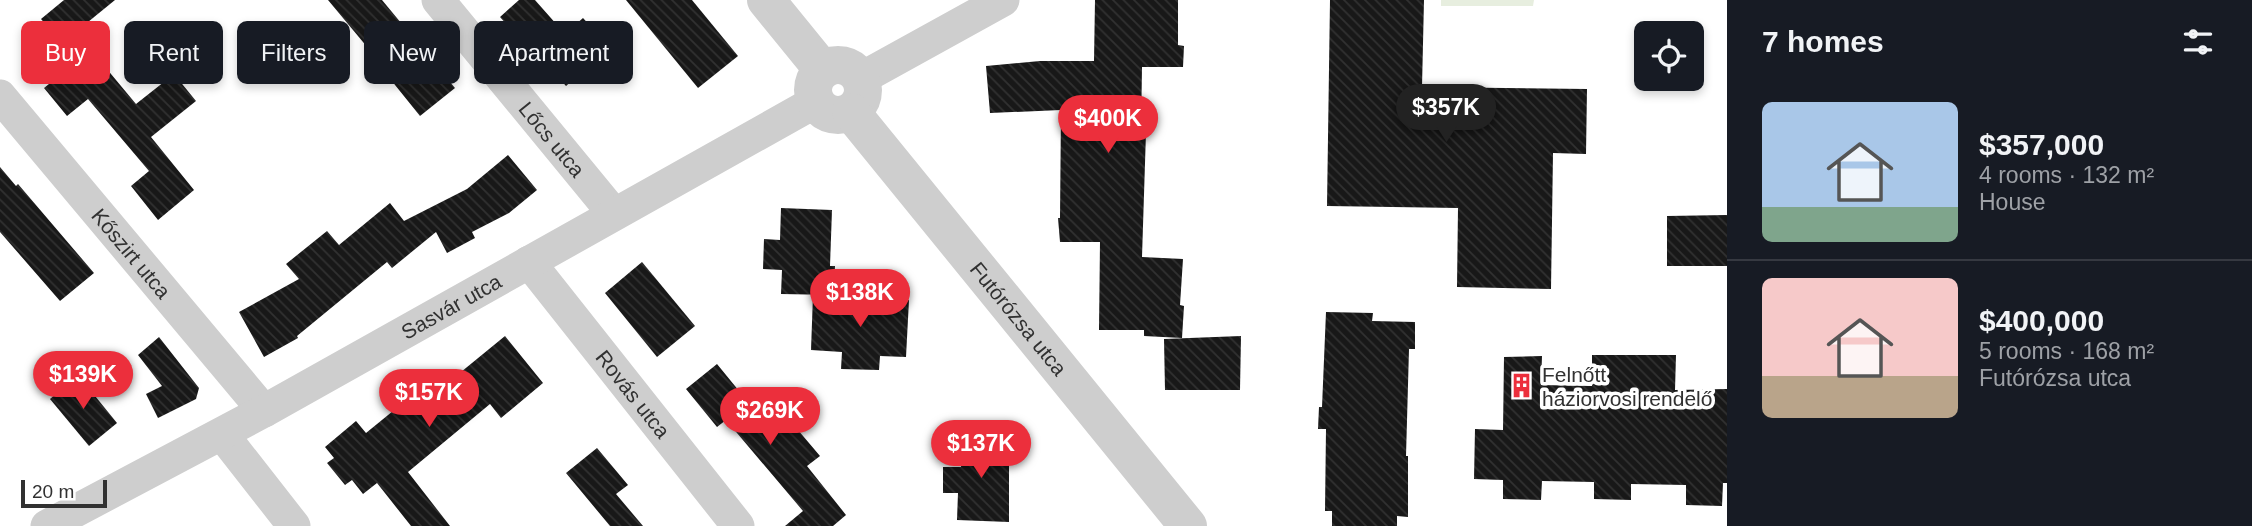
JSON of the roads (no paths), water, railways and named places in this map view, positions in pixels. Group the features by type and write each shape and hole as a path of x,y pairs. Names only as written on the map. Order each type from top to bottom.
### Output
{"street":[{"name":"Lőcs utca","path":"438,0 614,214"},
{"name":"Futórózsa utca","path":"766,0 1188,526"},
{"name":"Sasvár utca","path":"47,526 264,411 1003,0"},
{"name":"Kőszirt utca","path":"0,96 264,411"},
{"name":"Rovás utca","path":"529,262 738,526"},
{"path":"222,434 294,526"}],"place":[{"name":"Felnőtt háziorvosi rendelő","path":"1522,386"}]}
